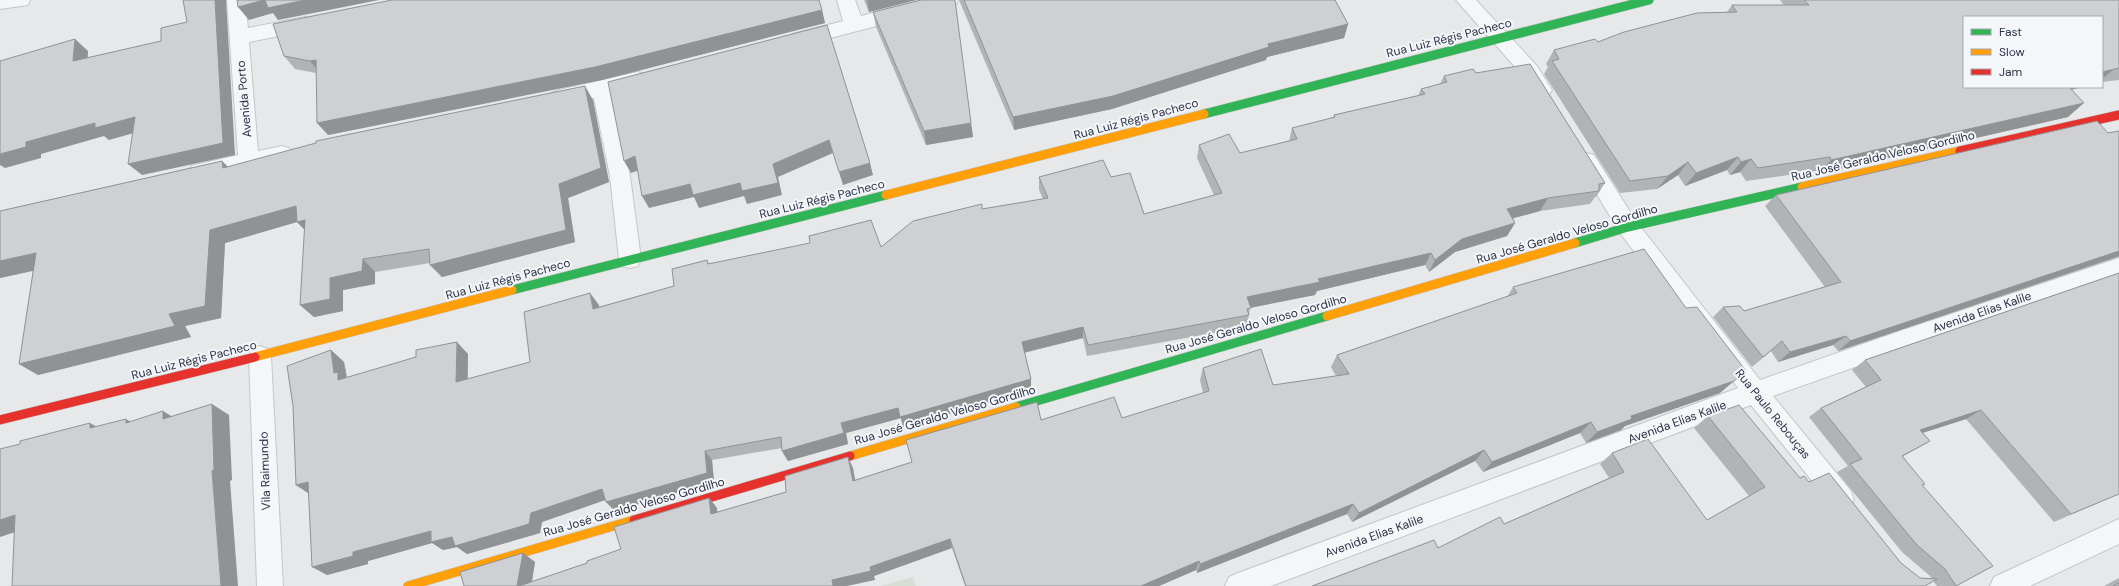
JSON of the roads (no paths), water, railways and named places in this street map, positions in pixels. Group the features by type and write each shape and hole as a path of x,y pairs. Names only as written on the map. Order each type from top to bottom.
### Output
{"street":[{"path":"0,2 21,0"},
{"name":"Avenida Porto","path":"236,0 249,161"},
{"path":"846,0 854,25"},
{"path":"786,43 949,0"},
{"path":"1465,0 1530,71 1555,110"},
{"name":"Rua Luiz Régis Pacheco","path":"0,420 260,356 630,259 1084,145 1500,37 1649,0"},
{"path":"239,37 323,20"},
{"path":"538,102 656,76"},
{"path":"602,89 620,176 630,259"},
{"name":"Rua José Geraldo Veloso Gordilho","path":"408,586 1628,227 2119,115"},
{"name":"Rua Paulo Rebouças","path":"1575,143 1628,227 1756,393 1853,514"},
{"path":"179,177 302,150"},
{"name":"Avenida Elias Kalile","path":"1238,586 1756,393 2004,304 2119,267"},
{"name":"Vila Raimundo","path":"260,356 270,586"},
{"path":"2003,586 2119,531"}]}
